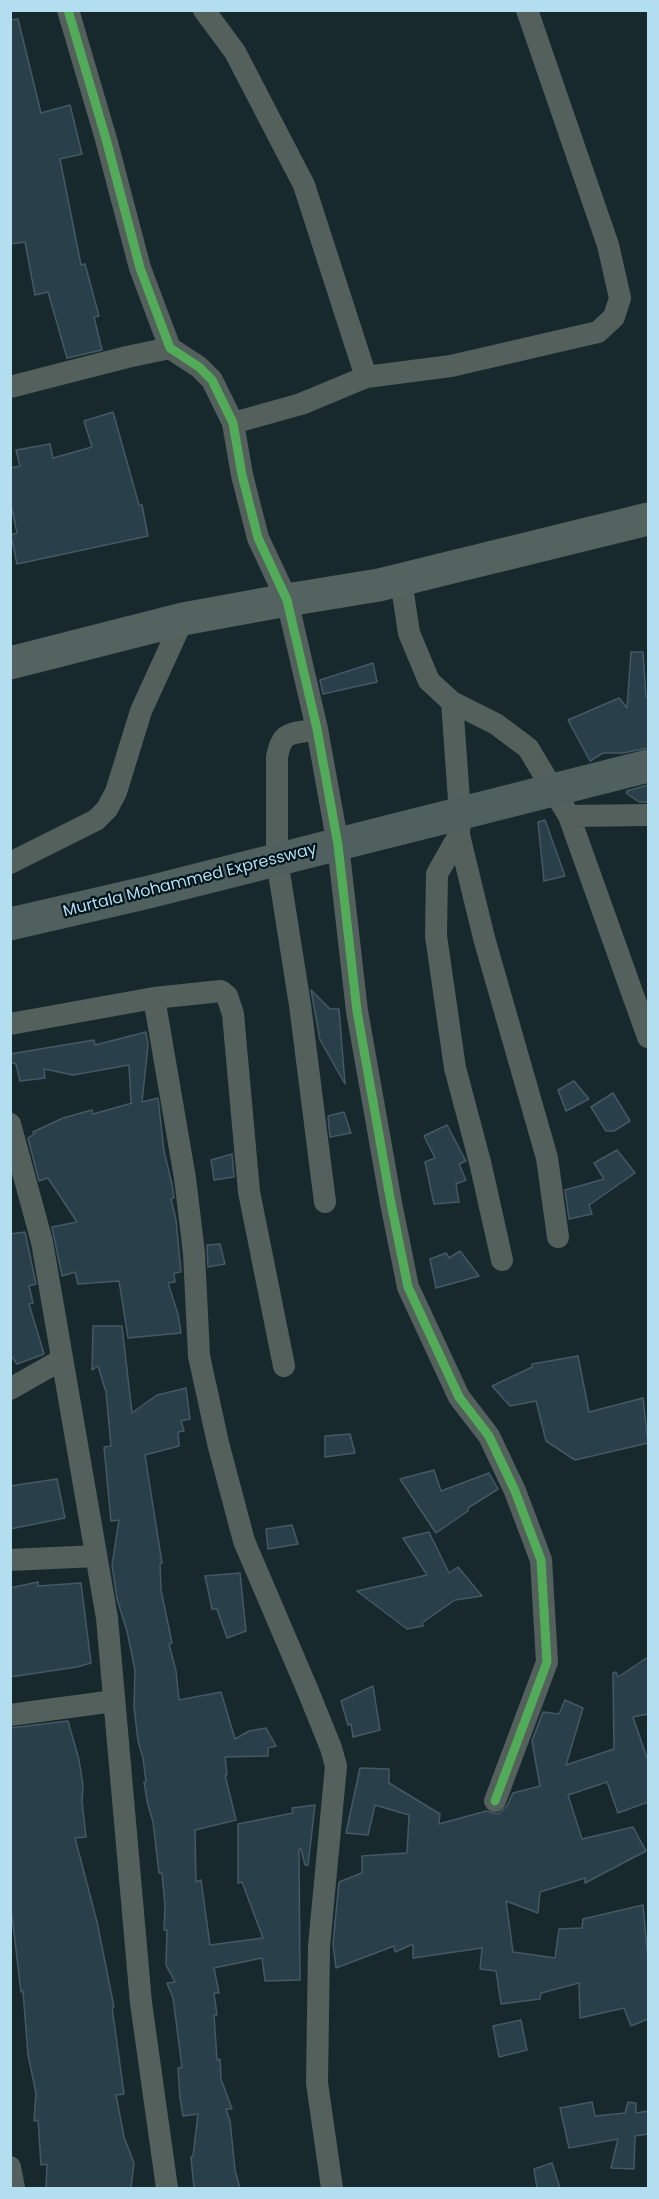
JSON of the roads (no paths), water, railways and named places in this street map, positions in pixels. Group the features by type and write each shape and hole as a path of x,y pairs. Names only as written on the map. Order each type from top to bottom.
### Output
{"main road":[{"path":"10,663 183,619 401,580 648,519"},
{"name":"Murtala Mohammed Expressway","path":"10,924 339,845 460,825 561,803 648,766"}],"street":[{"path":"68,10 106,139 140,268 170,348 186,357 212,380 233,423 242,475 258,538 287,600 339,845 357,1011 408,1287 459,1396 489,1436 515,1491 541,1560 547,1662 495,1801"},
{"path":"204,10 235,52 304,185 366,377"},
{"path":"233,423 301,404 366,377 451,366 598,332 614,317 620,298 608,245 527,10"},
{"path":"10,387 170,348"},
{"path":"401,580 409,633 429,681 452,702 496,724 528,748 561,803 648,1037"},
{"path":"10,863 96,820 107,809 116,792 141,711 183,619"},
{"path":"452,702 460,825 484,938 547,1158 558,1237"},
{"path":"316,729 286,736 280,742 276,757 277,860 300,1005 325,1202"},
{"path":"561,803 648,815"},
{"path":"460,825 437,874 436,936 455,1068 480,1162 502,1260"},
{"path":"10,1024 154,998 221,991 227,996 233,1014 249,1192 284,1366"},
{"path":"154,998 185,1178 194,1252 199,1356 218,1443 244,1541 312,1701 336,1766 319,1946 317,2083 332,2188"},
{"path":"10,1124 42,1242 107,1618 141,2003 167,2188"},
{"path":"10,1389 61,1360"},
{"path":"10,1560 96,1556"},
{"path":"10,1715 114,1701"},
{"path":"10,2167 14,2188"}]}
